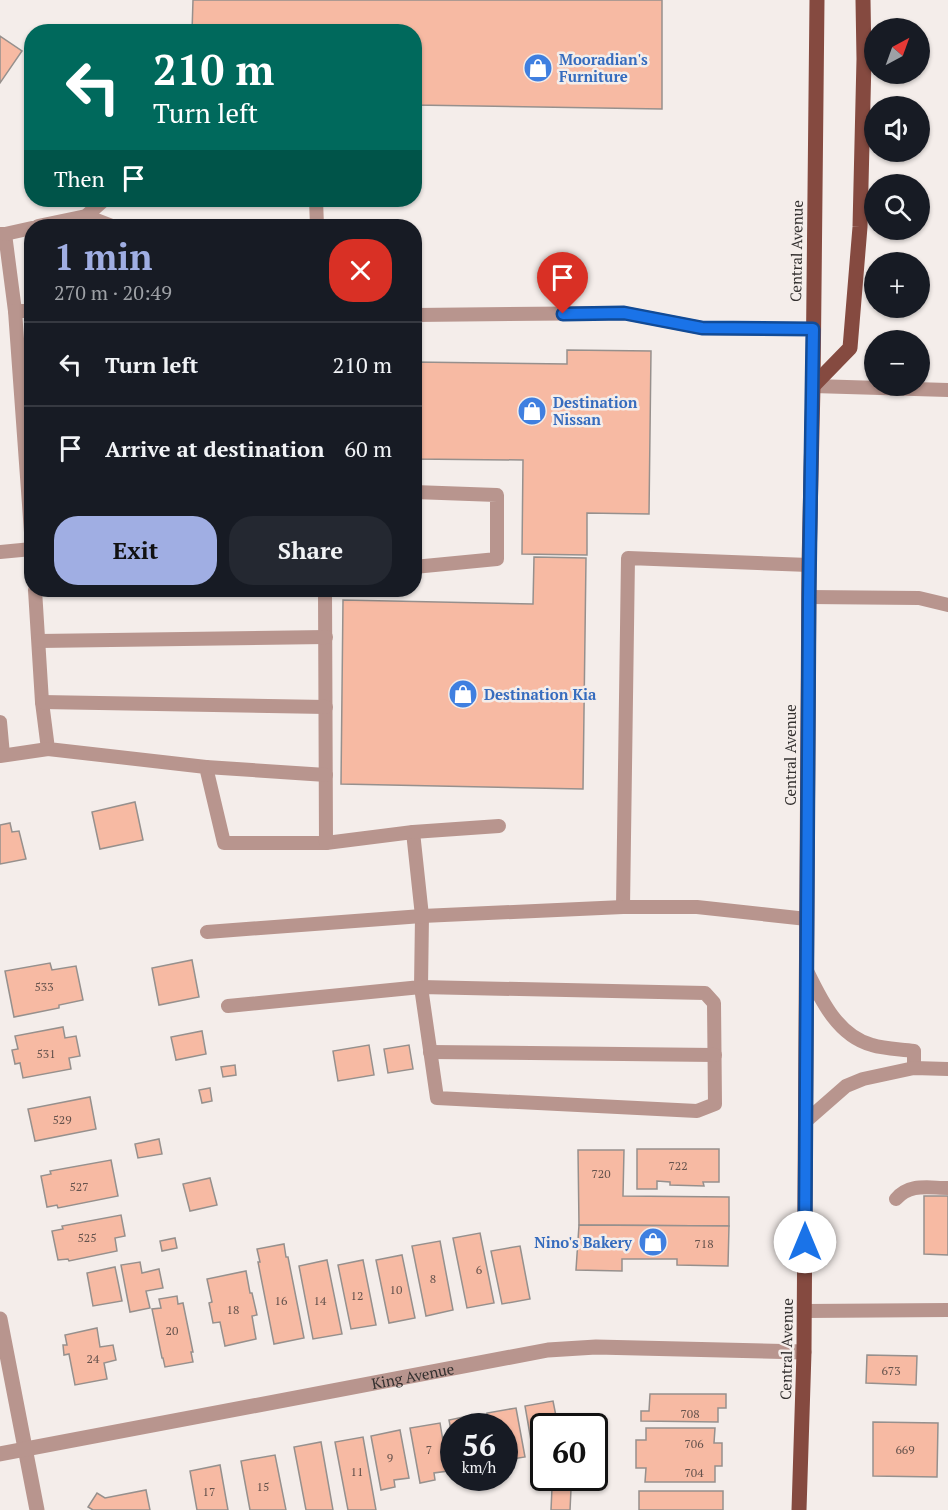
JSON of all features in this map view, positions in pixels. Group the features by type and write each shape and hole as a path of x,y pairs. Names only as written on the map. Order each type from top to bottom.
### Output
{"main road":[{"name":"Central Avenue","path":"799,1510 805,1311 809,565 817,0"},
{"path":"813,386 850,348 860,227 864,70 863,0"}],"street":[{"path":"0,1319 37,1510"},
{"name":"King Avenue","path":"0,1454 548,1350 596,1347 804,1352"}],"lane":[{"path":"72,219 86,216 96,207"},
{"path":"86,216 94,219"},
{"path":"24,230 2,234 15,311 24,424"},
{"path":"15,311 24,311"},
{"path":"422,315 624,313 702,328 813,329"},
{"path":"813,386 948,390"},
{"path":"422,492 497,495 497,559 422,566"},
{"path":"0,552 24,549"},
{"path":"623,907 628,558 809,565"},
{"path":"36,597 42,702 48,749"},
{"path":"326,597 326,843"},
{"path":"809,597 919,598 948,604"},
{"path":"39,641 326,637"},
{"path":"42,702 326,707"},
{"path":"0,722 2,755 48,749 206,767 326,775"},
{"path":"206,767 224,843 326,843 413,832 499,826"},
{"path":"228,1005 421,987 705,993 714,1003 716,1104 697,1112 437,1098 421,987 422,916 413,832"},
{"path":"207,932 422,916 623,907 697,907 807,919"},
{"path":"807,971 825,1007 850,1034 873,1046 914,1051 914,1068"},
{"path":"430,1052 715,1054"},
{"path":"806,1121 846,1086 863,1079 914,1068 948,1069"},
{"path":"896,1199 902,1193 914,1188 948,1188"},
{"path":"805,1311 948,1310"}],"building":[{"name":"Mooradian's Furniture","path":"193,0 662,0 662,109 422,105 422,24 192,24"},
{"path":"0,36 22,51 0,83"},
{"name":"Destination Nissan","path":"567,350 651,351 649,514 587,513 587,555 522,554 523,460 422,459 422,362 567,364"},
{"name":"Destination Kia","path":"534,557 586,558 583,789 341,784 343,600 533,604"},
{"path":"135,802 143,840 100,849 92,812"},
{"path":"10,823 12,832 19,831 26,859 0,864 0,825"},
{"path":"192,960 199,997 159,1005 152,968"},
{"path":"50,963 52,970 76,966 83,1000 59,1005 59,1008 14,1017 5,971"},
{"path":"63,1027 65,1038 76,1036 80,1056 69,1058 71,1069 23,1078 20,1063 15,1064 12,1050 18,1049 15,1036"},
{"path":"202,1031 206,1054 176,1060 171,1037"},
{"path":"369,1045 374,1075 338,1081 333,1051"},
{"path":"409,1045 413,1069 388,1073 384,1049"},
{"path":"235,1065 236,1075 223,1077 221,1067"},
{"path":"210,1088 212,1101 202,1103 199,1090"},
{"path":"90,1097 96,1129 35,1141 28,1109"},
{"path":"159,1139 162,1154 138,1158 135,1144"},
{"path":"637,1149 719,1149 719,1182 703,1182 704,1186 670,1185 670,1182 657,1181 657,1189 637,1189"},
{"path":"578,1150 624,1150 623,1196 729,1197 729,1226 579,1225"},
{"path":"111,1160 118,1196 58,1208 57,1205 47,1207 41,1176 51,1174 50,1171"},
{"path":"210,1178 217,1205 190,1211 183,1184"},
{"path":"924,1196 948,1196 948,1255 924,1254"},
{"path":"121,1215 125,1236 115,1238 117,1251 69,1261 68,1259 58,1260 52,1231 63,1229 62,1226"},
{"name":"Nino's Bakery","path":"579,1225 729,1226 728,1266 677,1265 677,1259 622,1259 622,1271 576,1270"},
{"path":"480,1233 494,1303 467,1308 453,1238"},
{"path":"175,1238 177,1248 162,1251 160,1241"},
{"path":"440,1241 453,1310 426,1316 412,1246"},
{"path":"284,1244 304,1338 274,1344 257,1249"},
{"path":"520,1246 530,1299 502,1304 491,1251"},
{"path":"402,1255 415,1318 389,1323 376,1260"},
{"path":"327,1260 342,1334 313,1339 299,1266"},
{"path":"363,1260 376,1325 351,1329 338,1265"},
{"path":"140,1262 142,1273 159,1269 163,1288 146,1291 150,1308 130,1312 121,1265"},
{"path":"115,1267 122,1301 93,1306 87,1273"},
{"path":"246,1271 257,1315 252,1316 256,1339 225,1346 220,1322 213,1323 209,1303 212,1302 207,1279"},
{"path":"177,1296 178,1304 183,1303 193,1362 165,1367 152,1309 161,1308 159,1299"},
{"path":"97,1328 100,1347 113,1345 116,1360 104,1363 107,1379 75,1385 69,1354 64,1355 63,1345 67,1345 65,1335"},
{"path":"867,1355 917,1356 916,1385 866,1383"},
{"path":"650,1394 726,1394 726,1408 718,1408 718,1422 641,1421 641,1411 649,1411"},
{"path":"553,1401 555,1413 530,1413 530,1435 525,1406"},
{"path":"516,1408 517,1413 487,1413"},
{"path":"518,1419 525,1457 518,1458"},
{"path":"873,1422 938,1423 937,1477 873,1476"},
{"path":"440,1423 440,1472 434,1473 435,1480 420,1483 410,1428"},
{"path":"646,1428 715,1428 714,1443 722,1443 722,1466 715,1466 715,1482 645,1482 646,1468 636,1468 636,1440 646,1440"},
{"path":"400,1430 409,1478 394,1480 395,1487 381,1490 371,1436"},
{"path":"363,1437 376,1510 348,1510 335,1442"},
{"path":"321,1442 333,1510 306,1510 294,1447"},
{"path":"275,1455 286,1510 250,1510 241,1461"},
{"path":"220,1465 228,1510 197,1510 190,1471"},
{"path":"146,1490 150,1510 93,1510 88,1507 97,1493 105,1498"},
{"path":"552,1491 571,1491 570,1510 551,1510"},
{"path":"639,1491 723,1491 723,1510 639,1510"}],"place":[{"name":"Mooradian's Furniture","path":"538,68"},
{"name":"Destination Nissan","path":"532,411"},
{"name":"Destination Kia","path":"463,694"},
{"name":"Nino's Bakery","path":"653,1242"}],"route":[{"path":"563,314 624,313 702,328 813,329 805,1242"}]}
